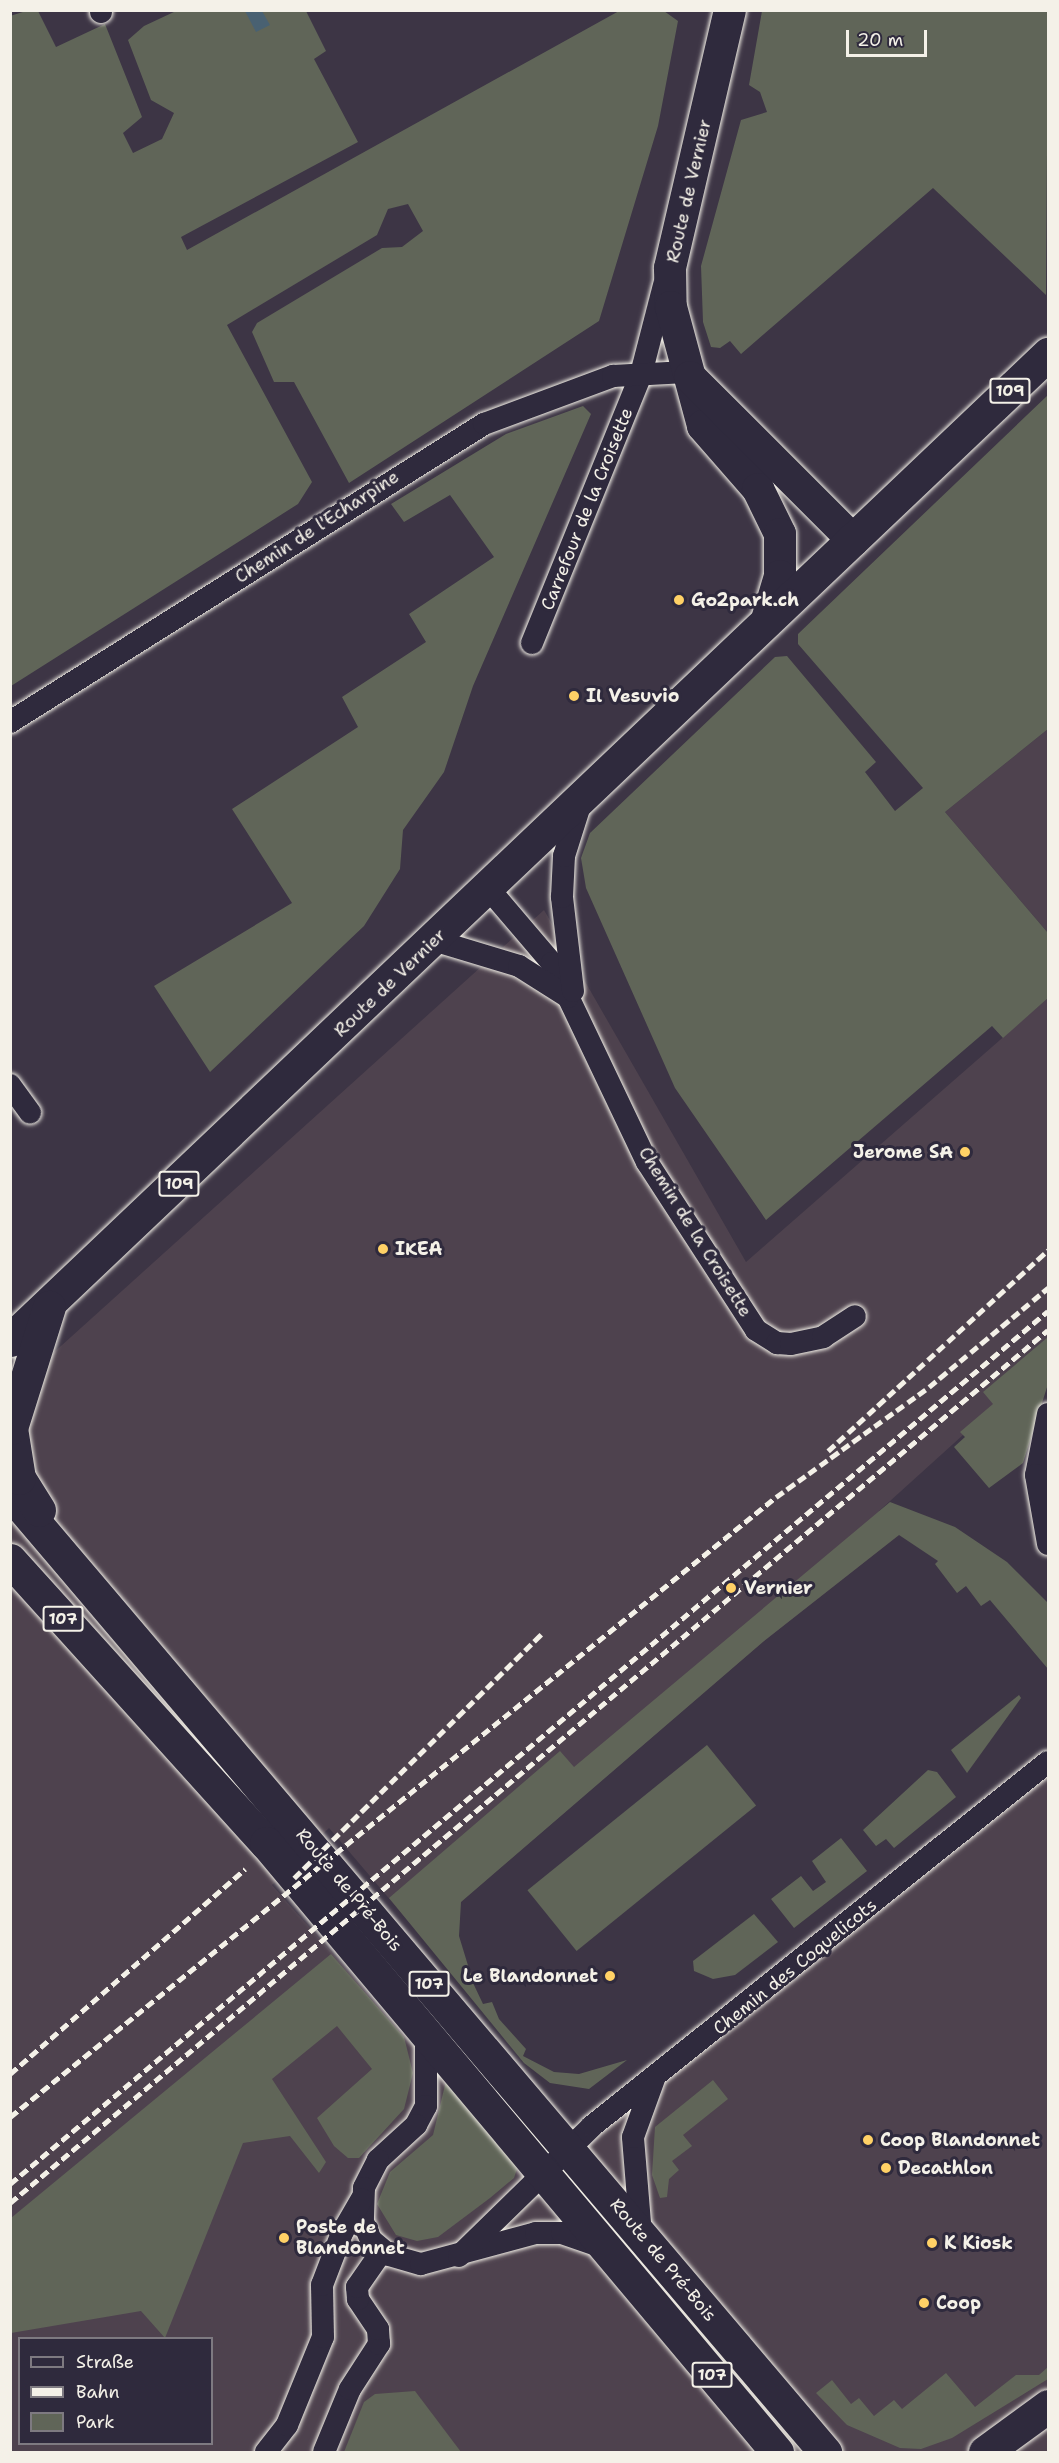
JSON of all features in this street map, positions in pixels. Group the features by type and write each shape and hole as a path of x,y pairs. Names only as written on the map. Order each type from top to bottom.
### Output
{"main road":[{"name":"109","path":"853,540 1048,354"},
{"name":"Route de Vernier","path":"10,1340 853,540"},
{"path":"49,1305 19,1391 11,1445 19,1478 67,1555"},
{"name":"Route de Pré-Bois","path":"10,1493 67,1555 820,2445"},
{"path":"10,1522 67,1555"},
{"name":"Route de Pré-Bois","path":"10,1560 266,1843 769,2446"},
{"path":"982,2451 1048,2406"},
{"path":"820,2445 846,2452"}],"street":[{"name":"Route de Vernier","path":"730,10 670,268 671,307 686,372 703,426 758,489 780,534 780,576 766,622"},
{"name":"Carrefour de la Croisette","path":"532,643 641,374 670,268"},
{"path":"641,374 686,372 853,540"},
{"name":"Chemin de l'Echarpine","path":"10,722 484,424 543,398 613,376 641,374"},
{"path":"575,1001 562,897 564,856 584,795"},
{"name":"Chemin de la Croisette","path":"488,888 552,963 575,1001 647,1162 756,1330 777,1343 791,1344 824,1337 855,1316"},
{"path":"433,940 519,966 575,1001"},
{"path":"10,1085 30,1113"},
{"path":"1048,1414 1036,1475 1048,1544"},
{"name":"Chemin des Coquelicots","path":"459,2256 569,2150 1048,1762"},
{"path":"266,2452 286,2425 323,2337 322,2285 342,2233 362,2199 378,2160 416,2125 426,2106 426,2032"},
{"path":"641,2235 633,2137 654,2079"},
{"path":"362,2199 363,2222 382,2251 411,2264 459,2256 548,2232 606,2248"},
{"path":"324,2452 350,2389 379,2344 378,2329 358,2299 357,2288 382,2251"}],"shaded area":[{"path":"1048,729 1048,933 945,812"},
{"path":"544,910 746,1262 1048,998 1048,1358 879,1511 899,1535 764,1641 421,1936 329,1828 272,1885 533,2181 1048,1759 1048,2452 11,2452 10,1392"}],"green space":[{"path":"26,11 38,11 56,47 105,24 142,117 123,133 133,153 162,139 174,113 151,100 128,40 144,26 176,11 306,11 326,51 314,59 358,142 181,237 187,250 619,11 664,11 678,21 658,126 599,321 349,483 294,382 274,382 252,332 257,323 382,248 402,247 423,231 408,204 388,209 377,235 227,325 312,482 298,504 11,686 10,16"},
{"path":"762,11 1048,11 1046,295 933,188 741,354 730,341 720,348 711,347 703,322 701,266 741,120 767,112 760,92 749,85"},
{"path":"1048,395 1048,729 945,812 1048,933 1048,998 1003,1038 992,1026 766,1220 675,1088 586,888 581,858 590,833 775,657 787,656 876,762 865,772 895,811 923,788 798,644 798,634"},
{"path":"583,406 591,414 473,686 444,772 403,830 400,869 364,926 210,1072 154,986 292,903 232,809 358,727 342,697 426,642 409,614 494,557 450,495 404,522 391,504 506,434"},
{"path":"1048,1337 1048,1384 1023,1463 989,1488 954,1447 965,1437 960,1432 993,1404 983,1392"},
{"path":"890,1502 955,1527 1007,1562 1048,1603 1048,1669 990,1600 981,1606 966,1586 957,1593 935,1564 938,1561 899,1535 764,1641 461,1902 459,1936 474,1985 483,2004 492,2002 499,2019 526,2049 523,2056 554,2072 579,2074 627,2060 589,2089 550,2083 524,2063 389,1898 560,1751 574,1767"},
{"path":"1019,1695 1021,1698 967,1773 951,1750"},
{"path":"707,1745 756,1806 577,1951 527,1890"},
{"path":"928,1770 937,1772 956,1797 894,1848 886,1839 876,1846 863,1830"},
{"path":"841,1838 867,1871 794,1928 771,1899 801,1876 813,1891 826,1882 812,1861"},
{"path":"754,1914 778,1942 735,1975 713,1979 694,1971 693,1961"},
{"path":"331,1954 404,2037 413,2073 404,2109 359,2158 348,2158 334,2146 317,2118 372,2069 337,2026 272,2079 326,2162 319,2173 290,2136 243,2143 165,2337 141,2311 11,2333 11,2218"},
{"path":"713,2080 728,2099 683,2135 692,2146 672,2161 679,2170 669,2179 667,2197 660,2198 652,2175 655,2127"},
{"path":"446,2081 518,2166 514,2178 438,2237 417,2241 396,2235 377,2204 390,2172 433,2135"},
{"path":"1048,2367 1048,2379 952,2438 921,2449 900,2448 847,2425 816,2393 832,2380 851,2404 859,2398 874,2416 894,2400 902,2409 946,2373 975,2407 1016,2375 1039,2375"},
{"path":"415,2391 461,2452 344,2452 364,2402 375,2394"}],"water":[{"path":"245,11 262,11 270,25 256,32"}],"railway":[{"path":"828,1451 1048,1250"},
{"path":"10,2117 776,1497 929,1387 1048,1288"},
{"path":"10,2184 1048,1311"},
{"path":"10,2203 1048,1330"},
{"path":"294,1878 541,1634"},
{"path":"10,2074 245,1869"}],"place":[{"name":"Go2park.ch","path":"679,600"},
{"name":"Il Vesuvio","path":"574,696"},
{"name":"Jerome SA","path":"965,1152"},
{"name":"IKEA","path":"383,1249"},
{"name":"Vernier","path":"731,1588"},
{"name":"Le Blandonnet","path":"610,1976"},
{"name":"Coop Blandonnet","path":"868,2140"},
{"name":"Decathlon","path":"886,2168"},
{"name":"Poste de Blandonnet","path":"284,2238"},
{"name":"K Kiosk","path":"932,2243"},
{"name":"Coop","path":"924,2303"}]}
